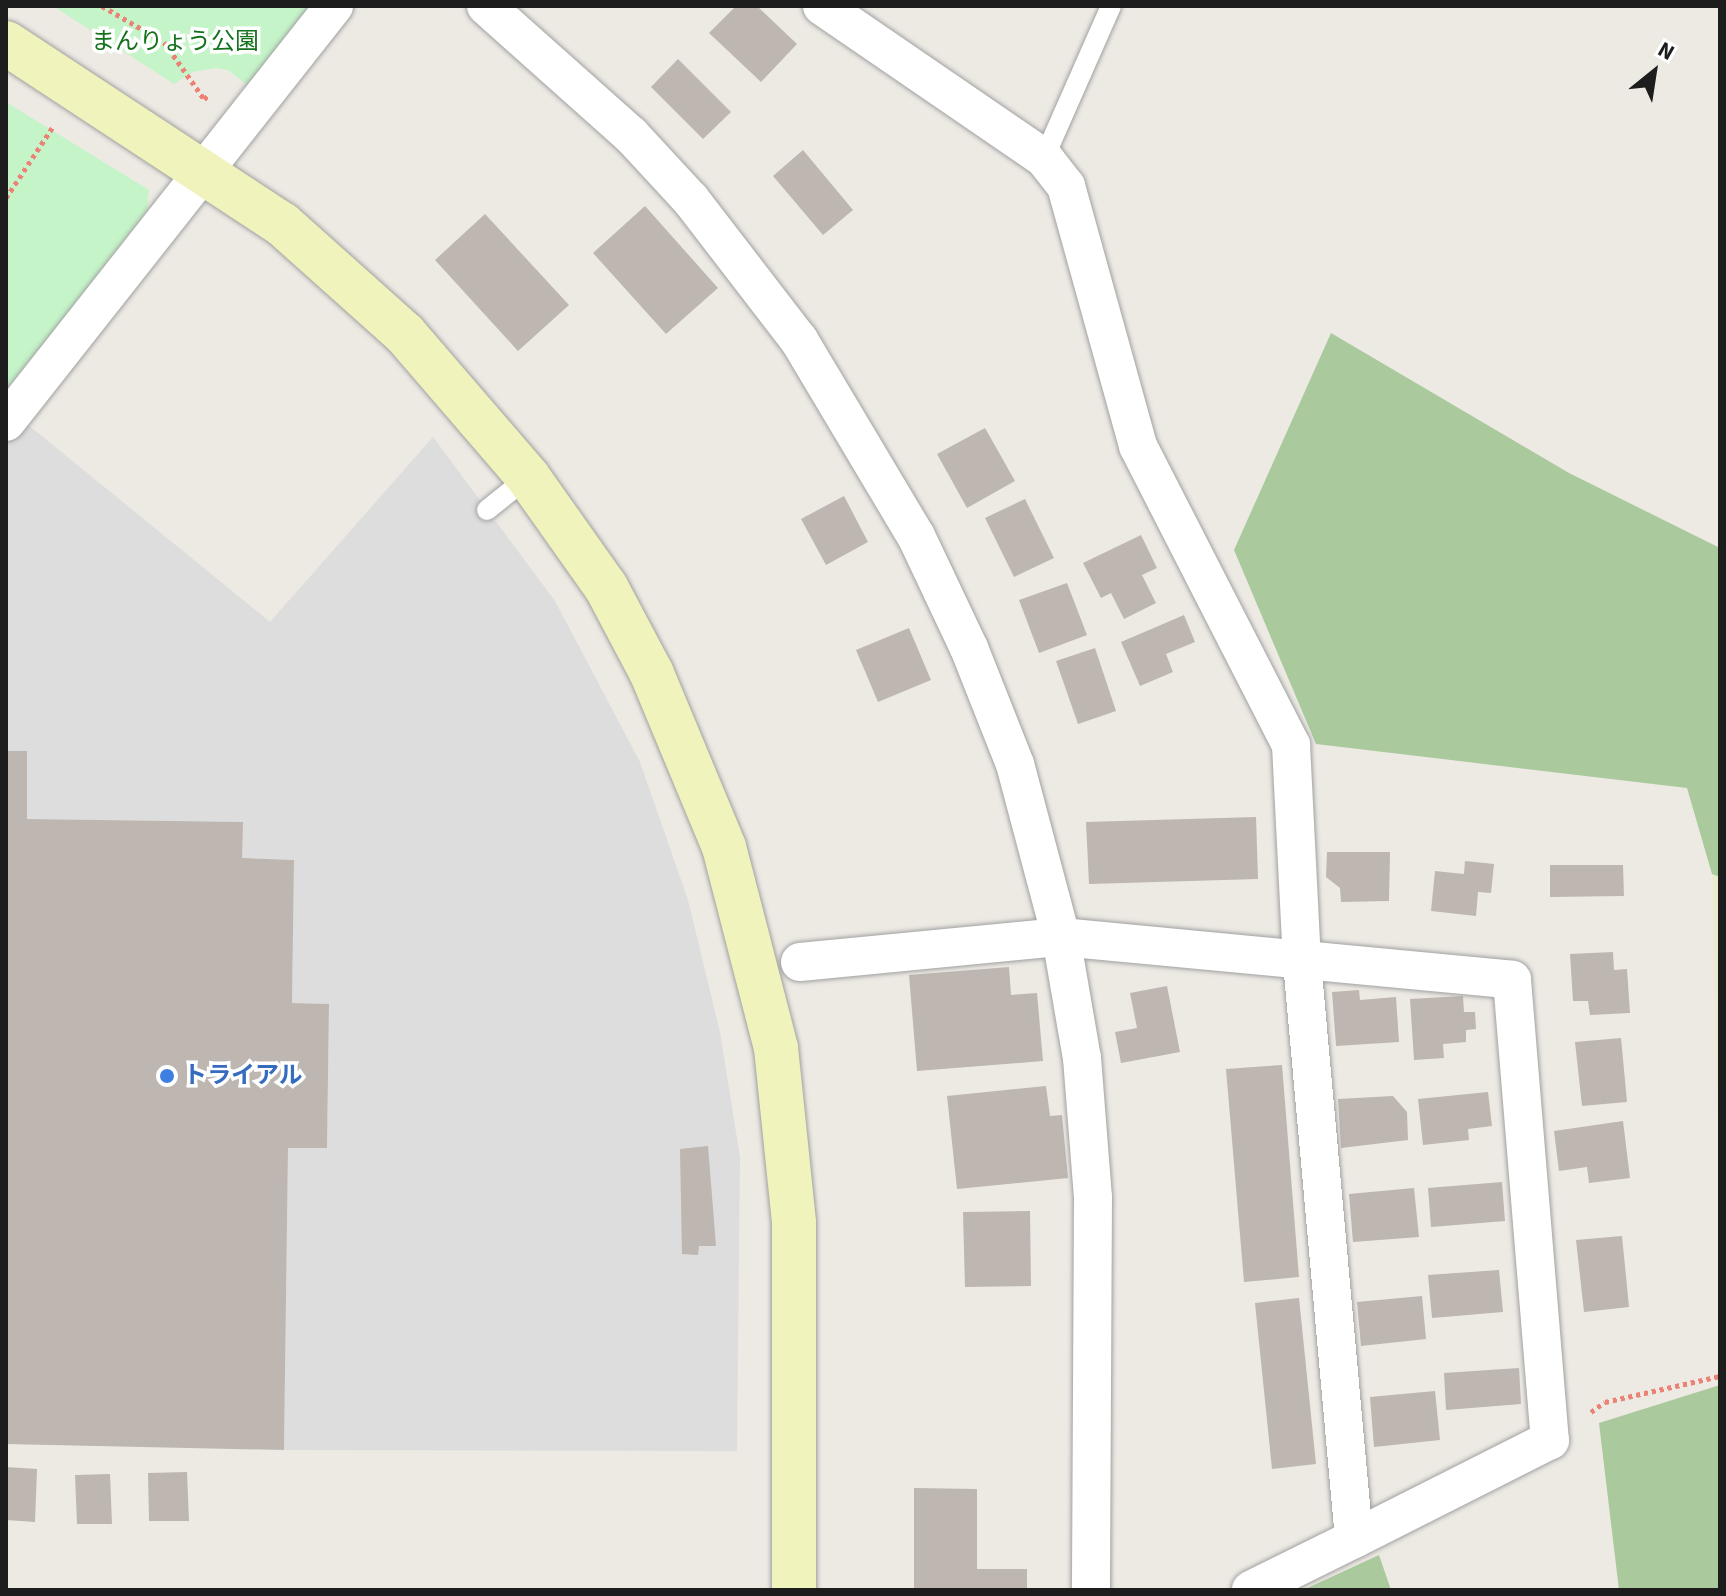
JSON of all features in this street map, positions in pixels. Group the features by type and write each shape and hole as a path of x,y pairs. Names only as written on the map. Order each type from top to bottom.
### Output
{"street":[{"path":"6,422 334,6"},
{"path":"486,6 631,135 691,200 799,340 845,410 916,536 969,648 1015,764 1061,937 1082,1058 1093,1197 1091,1590"},
{"path":"822,6 1044,158 1066,186 1138,446 1291,745 1302,962 1354,1539"},
{"path":"6,43 282,224 345,277 471,405 528,477 606,587 652,674 724,847 758,968 776,1048 794,1222 794,1590"},
{"path":"800,962 1061,937 1512,980 1550,1440 1251,1590"}],"lane":[{"path":"1044,158 1111,6"},
{"path":"487,510 528,477"}],"path":[{"path":"102,6 164,42 204,99 215,90"},
{"path":"6,198 58,119"},
{"path":"1550,1440 1605,1402 1720,1376"}],"green space":[{"name":"まんりょう公園","path":"53,6 311,6 251,88 228,70 215,68 193,72 174,84"},
{"path":"6,102 149,190 147,211 6,394"},
{"path":"1331,333 1569,473 1720,548 1720,877 1712,874 1687,788 1316,744 1234,550"},
{"path":"1712,874 1720,877 1720,1237"},
{"path":"1720,1385 1720,1590 1619,1590 1599,1423"},
{"path":"1379,1555 1391,1590 1303,1590"}],"shaded area":[{"path":"21,419 270,622 433,437 555,601 640,762 688,900 720,1032 740,1157 737,1451 284,1450 288,1148 327,1148 329,1004 292,1003 294,860 242,858 242,822 27,819 27,752 6,751 6,444"}],"building":[{"path":"736,6 757,6 797,44 761,82 709,33"},
{"path":"678,59 731,112 703,139 651,87"},
{"path":"803,150 853,210 823,235 773,176"},
{"path":"645,206 718,288 666,334 593,253"},
{"path":"485,214 569,305 518,351 435,260"},
{"path":"985,428 1015,481 967,508 937,454"},
{"path":"844,496 868,542 826,565 801,519"},
{"path":"1025,499 1054,558 1014,577 985,518"},
{"path":"1141,535 1157,568 1142,575 1156,603 1124,619 1111,593 1101,598 1083,563"},
{"path":"1067,583 1087,635 1039,653 1019,600"},
{"path":"1184,615 1195,642 1166,654 1173,672 1140,686 1121,642"},
{"path":"909,628 931,680 878,702 856,650"},
{"path":"1095,648 1116,711 1078,724 1056,661"},
{"name":"トライアル","path":"6,751 27,751 27,819 243,822 242,858 294,860 292,1003 329,1004 327,1148 288,1148 284,1450 6,1444"},
{"path":"1256,817 1258,879 1089,884 1086,822"},
{"path":"1327,852 1390,852 1389,901 1341,902 1340,888 1326,877"},
{"path":"1465,861 1494,864 1491,893 1478,892 1476,916 1431,911 1435,871 1464,874"},
{"path":"1550,865 1623,865 1624,896 1550,897"},
{"path":"1613,952 1614,970 1627,969 1630,1013 1590,1015 1588,1001 1573,1001 1570,954"},
{"path":"1009,967 1011,995 1037,993 1043,1061 917,1071 909,975"},
{"path":"1167,986 1180,1052 1121,1063 1115,1032 1137,1028 1130,993"},
{"path":"1359,990 1360,1000 1396,997 1399,1042 1336,1046 1332,992"},
{"path":"1463,996 1464,1012 1475,1012 1476,1029 1466,1030 1466,1042 1443,1044 1444,1058 1414,1060 1410,999"},
{"path":"1621,1038 1627,1102 1582,1106 1575,1042"},
{"path":"1282,1065 1299,1277 1244,1282 1226,1069"},
{"path":"1046,1086 1050,1116 1062,1115 1068,1178 957,1189 947,1096"},
{"path":"1488,1092 1492,1126 1468,1129 1469,1140 1423,1145 1418,1099"},
{"path":"1393,1096 1407,1112 1408,1140 1341,1148 1338,1099"},
{"path":"1623,1121 1630,1178 1589,1183 1587,1167 1559,1171 1554,1131"},
{"path":"708,1146 716,1246 699,1246 698,1255 682,1254 680,1149"},
{"path":"1502,1182 1505,1221 1431,1227 1428,1188"},
{"path":"1414,1188 1419,1237 1353,1242 1349,1194"},
{"path":"1030,1211 1031,1286 965,1287 963,1212"},
{"path":"1622,1236 1629,1307 1584,1312 1576,1240"},
{"path":"1499,1270 1503,1312 1432,1318 1428,1275"},
{"path":"1422,1296 1426,1339 1361,1346 1357,1302"},
{"path":"1299,1298 1316,1464 1272,1469 1255,1303"},
{"path":"1519,1368 1521,1404 1446,1410 1444,1373"},
{"path":"1435,1391 1440,1440 1374,1447 1370,1397"},
{"path":"6,1467 37,1469 35,1522 6,1520"},
{"path":"187,1472 189,1521 149,1521 148,1473"},
{"path":"110,1474 112,1524 77,1524 75,1475"},
{"path":"914,1488 977,1489 977,1569 1027,1569 1027,1590 914,1590"}],"place":[{"name":"トライアル","path":"167,1076"}]}
